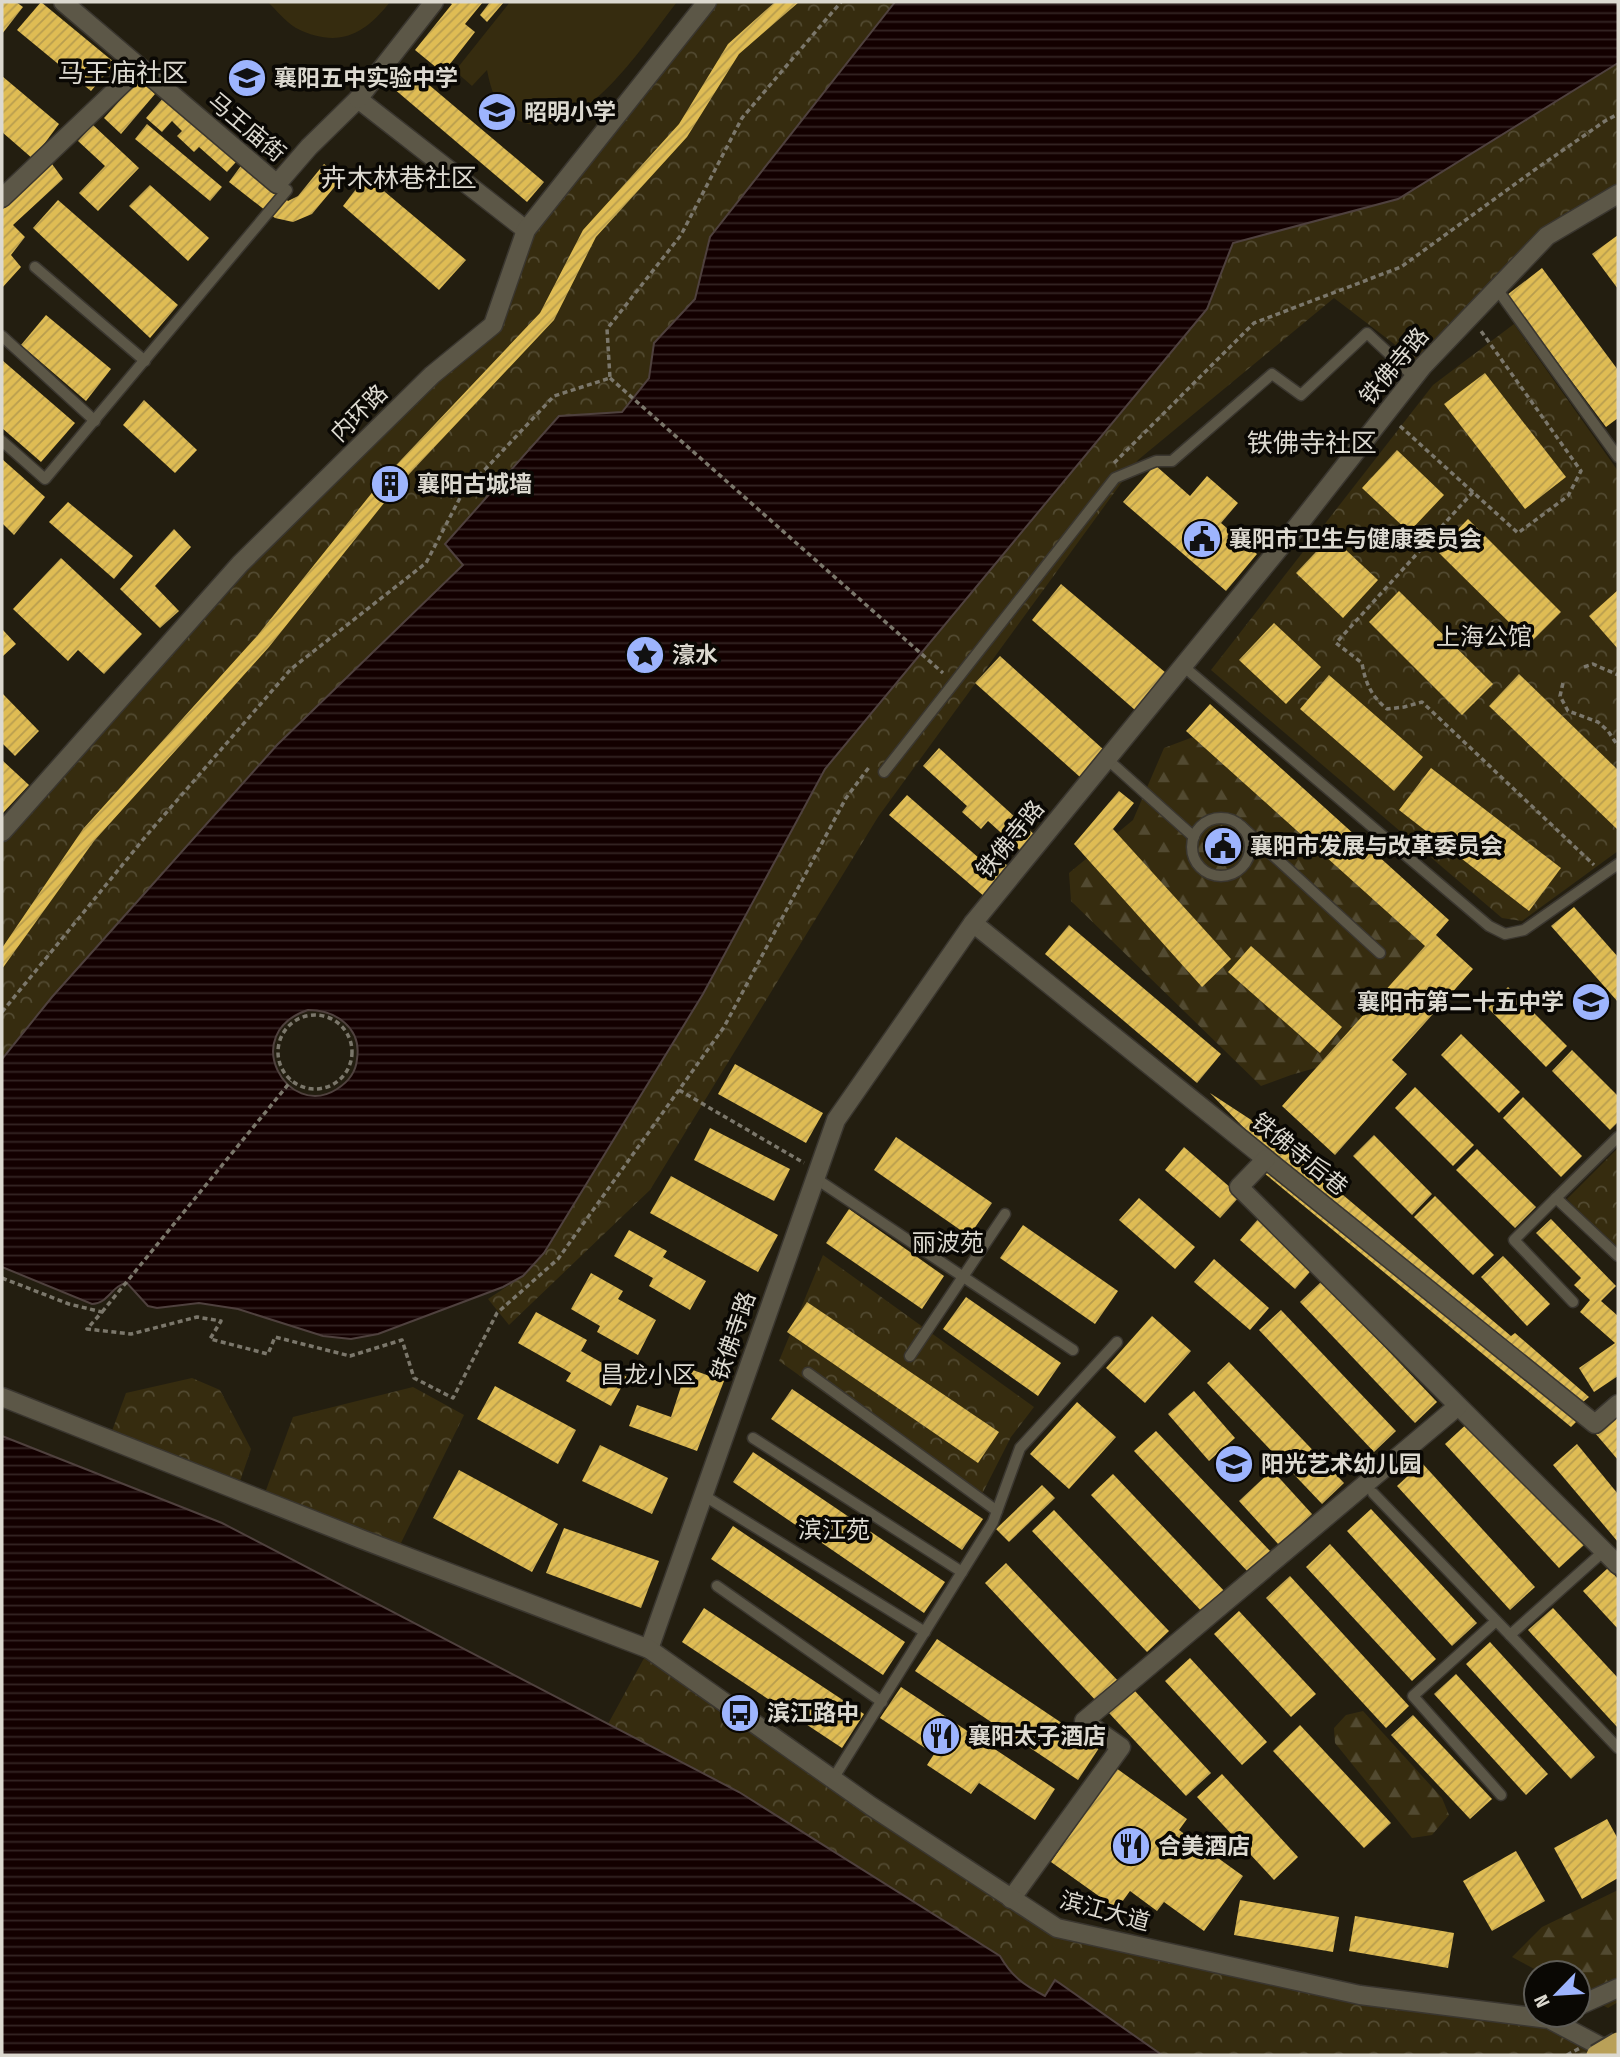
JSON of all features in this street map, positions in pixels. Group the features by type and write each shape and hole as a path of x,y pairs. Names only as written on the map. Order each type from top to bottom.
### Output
{"highway":[{"path":"1596,2055 1618,2042"}],"street":[{"name":"马王庙街","path":"62,2 277,184 309,147 358,99 434,2"},
{"name":"内环路","path":"2,832 240,564 432,375 493,325 526,230 707,2"},
{"path":"2,198 139,68"},
{"path":"358,99 526,230"},
{"name":"铁佛寺路","path":"649,1649 836,1119 973,923 1299,524 1414,377 1547,236 1618,194"},
{"name":"铁佛寺后巷","path":"973,923 1595,1424 1618,1404"},
{"path":"1266,1159 1239,1187 1618,1565"},
{"name":"滨江大道","path":"2,1396 349,1535 649,1649 834,1779 1057,1928 1360,1995 1522,2013"},
{"path":"1012,1899 1121,1747 1084,1721 1458,1406"},
{"path":"1592,2000 1618,1988"},
{"name":"滨江大道","path":"1574,2029 1617,2055"}],"lane":[{"path":"2,440 45,480 287,190 277,184"},
{"path":"35,267 145,361"},
{"path":"1497,289 1618,457"},
{"path":"884,772 1115,478 1156,461 1172,461 1272,374 1301,395 1367,333 1414,377"},
{"path":"2,336 95,421"},
{"path":"1183,666 1489,926 1504,934 1524,930 1618,864"},
{"path":"1107,759 1194,837"},
{"path":"1241,826 1250,843 1247,861 1241,868 1224,876 1205,871 1194,856 1194,837 1206,822 1224,818 1241,826 1380,953"},
{"path":"1573,1302 1514,1240 1618,1137"},
{"path":"816,1175 1073,1350"},
{"path":"1556,1198 1618,1256"},
{"path":"910,1356 1005,1214"},
{"path":"834,1779 993,1522 1020,1448 1117,1342"},
{"path":"808,1373 998,1511"},
{"path":"752,1438 962,1572"},
{"path":"1373,1493 1618,1748"},
{"path":"704,1495 925,1632"},
{"path":"1510,1635 1604,1551"},
{"path":"717,1586 881,1702"},
{"path":"1496,1621 1413,1696 1501,1795"}],"path":[{"path":"841,2 741,118 681,235 607,329 610,378 943,673 935,683"},
{"path":"1114,463 1254,323 1401,267 1543,164 1618,114"},
{"path":"1385,414 1518,533 1568,496 1581,471 1474,320"},
{"path":"2,1012 146,836 291,669 426,563 462,494 554,396 610,378"},
{"path":"1473,492 1336,643 1363,663 1365,680 1376,700 1387,709 1422,702 1604,874"},
{"path":"1584,667 1593,664 1618,675"},
{"path":"1563,683 1560,696 1568,710 1598,722 1618,746"},
{"path":"290,1083 87,1329 131,1334 197,1317 221,1321 210,1339 268,1354 275,1337 350,1356 402,1339 414,1378 453,1398 497,1313 558,1259 724,1027 846,798 878,756"},
{"path":"322,1015 343,1028 352,1050 351,1063 337,1083 314,1090 290,1083 278,1060 277,1048 288,1026 298,1018 322,1015"},
{"path":"678,1090 816,1175"},
{"path":"2,1278 69,1304 102,1312"}],"green space":[{"path":"268,2 390,2 360,30 337,38 311,34 296,28"},
{"path":"510,2 677,2 611,84 569,118 547,125 525,123 502,109 491,88 487,70 472,86 455,71"},
{"path":"707,2 895,2 710,237 695,299 654,343 649,378 622,412 559,416 463,565 277,745 52,997 2,1058 2,832 240,564 493,325 526,230"},
{"path":"1618,63 1618,194 1547,236 1423,366 1334,298 1138,460 878,817 650,1190 509,1325 488,1299 523,1276 544,1253 703,994 825,769 1207,309 1233,243 1398,199"},
{"path":"1514,324 1618,471 1618,851 1522,921 1502,918 1211,670 1433,385"},
{"path":"1209,731 1413,915 1431,964 1343,1060 1261,1086 1071,901 1069,873 1133,820 1164,748"},
{"path":"1617,1149 1618,1151 1618,1253 1567,1199"},
{"path":"823,1255 1034,1407 1011,1437 978,1502 779,1361"},
{"path":"192,1378 220,1390 251,1449 237,1490 109,1439 126,1393"},
{"path":"413,1387 464,1415 396,1553 262,1501 293,1417"},
{"path":"649,1649 1057,1928 1360,1995 1522,2016 1522,2029 1568,2029 1617,2055 1162,2055 1055,1980 1045,1996 1031,1988 1009,1969 1000,1956 739,1792 608,1724"},
{"path":"1363,1711 1442,1798 1449,1815 1432,1835 1412,1838 1335,1743 1334,1728 1346,1715"},
{"path":"1618,1890 1618,2002 1608,2008 1592,1999 1592,1959 1522,1959 1522,1962 1512,1957 1542,1927"}],"shaded area":[{"name":"濠水","path":"895,2 1618,2 1618,63 1398,199 1233,243 1207,309 825,769 703,994 544,1253 523,1276 503,1287 378,1334 351,1339 323,1336 238,1309 199,1303 157,1308 148,1306 127,1283 117,1287 102,1301 92,1304 2,1267 2,1059 52,997 277,745 463,565 445,544 559,416 622,412 649,378 654,343 695,299 710,237","holes":["308,1010 328,1013 345,1023 355,1038 357,1048 355,1068 348,1080 337,1089 319,1096 302,1093 287,1084 278,1070 273,1054 276,1037 287,1021"]},
{"path":"2,1436 222,1523 739,1792 1000,1956 1014,1975 1031,1988 1045,1996 1055,1980 1162,2055 2,2055"}],"building":[{"path":"2,2 16,2 23,7 2,34"},
{"path":"41,2 115,63 91,91 17,30"},
{"path":"449,2 483,2 465,24 475,32 443,73 415,50 452,4"},
{"path":"490,2 504,2 487,22 480,15"},
{"name":"襄阳古城墙","path":"775,2 799,2 739,54 687,137 596,237 554,320 396,488 269,647 94,841 2,969 2,948 83,829 257,636 383,479 540,313 583,230 679,124 728,44"},
{"path":"409,68 544,182 527,202 393,88"},
{"path":"2,76 59,124 33,159 2,132"},
{"path":"140,78 155,94 121,134 104,118"},
{"path":"164,97 236,162 227,172 199,147 194,152 177,136 182,131 172,121 162,132 146,118"},
{"path":"147,124 222,187 210,201 135,139"},
{"path":"93,125 139,168 98,211 79,193 105,166 78,141"},
{"path":"243,163 288,201 298,196 324,164 342,178 312,214 293,222 275,218 229,182"},
{"path":"52,164 63,179 13,225 25,237 11,255 21,267 2,288 2,210"},
{"path":"366,176 466,260 439,290 343,206"},
{"path":"150,185 209,238 188,261 129,206"},
{"path":"58,200 178,305 150,338 33,228"},
{"path":"1618,235 1618,289 1592,254"},
{"path":"1542,268 1618,370 1618,418 1606,427 1507,295"},
{"path":"46,315 111,369 86,401 21,345"},
{"path":"2,360 75,423 41,462 2,428"},
{"path":"1485,373 1566,477 1525,509 1444,404"},
{"path":"144,400 197,450 175,473 123,425"},
{"path":"1397,450 1444,495 1409,532 1362,488"},
{"path":"2,459 45,497 14,535 2,523"},
{"name":"襄阳市卫生与健康委员会","path":"1155,465 1190,496 1207,476 1238,503 1221,523 1257,554 1226,591 1123,502"},
{"path":"68,502 133,556 114,579 49,522"},
{"path":"1468,519 1561,612 1530,643 1437,551"},
{"path":"174,529 191,547 155,586 179,611 160,628 120,589"},
{"path":"1331,536 1378,580 1343,618 1296,573"},
{"path":"61,558 142,634 104,674 78,650 68,661 13,609"},
{"path":"1061,584 1166,673 1135,710 1032,620"},
{"path":"1618,590 1618,649 1589,616"},
{"path":"1399,591 1493,684 1462,715 1369,622"},
{"path":"1274,623 1321,667 1286,704 1239,660"},
{"path":"2,629 16,644 2,657"},
{"path":"1000,656 1104,750 1080,777 975,683"},
{"path":"1519,674 1618,770 1618,830 1489,706"},
{"path":"1329,675 1423,757 1394,791 1300,709"},
{"path":"2,693 39,731 15,756 2,743"},
{"path":"1210,704 1449,920 1436,935 1473,969 1392,1060 1407,1074 1335,1155 1282,1106 1425,946 1186,731"},
{"path":"939,748 1036,836 1022,852 988,821 981,829 962,812 967,806 923,766"},
{"path":"2,760 29,785 2,814"},
{"path":"1431,768 1561,868 1529,911 1399,810"},
{"path":"1119,791 1134,803 1113,829 1231,959 1202,987 1074,844"},
{"path":"907,795 988,866 998,857 1010,868 985,897 889,815"},
{"path":"1574,907 1618,957 1618,1002 1551,926"},
{"path":"1069,925 1221,1054 1197,1083 1045,954"},
{"path":"1251,946 1342,1027 1320,1053 1228,972"},
{"path":"1508,987 1567,1046 1546,1067 1488,1008"},
{"path":"1461,1034 1520,1092 1499,1113 1441,1055"},
{"path":"1572,1050 1618,1096 1618,1122 1610,1130 1552,1071"},
{"path":"735,1064 823,1113 806,1143 718,1094"},
{"path":"1415,1087 1474,1145 1453,1166 1395,1108"},
{"path":"1210,1093 1262,1127 1511,1336 1515,1333 1589,1397 1583,1402 1569,1391 1565,1393 1463,1305 1342,1210 1244,1128"},
{"path":"1523,1097 1582,1156 1561,1177 1503,1118"},
{"path":"710,1128 790,1169 774,1201 694,1160"},
{"path":"1374,1135 1432,1194 1412,1215 1353,1156"},
{"path":"896,1137 992,1203 969,1236 874,1170"},
{"path":"1184,1147 1240,1196 1220,1218 1165,1170"},
{"path":"1477,1149 1536,1207 1515,1228 1456,1170"},
{"path":"1270,1167 1580,1418 1571,1427 1264,1173"},
{"path":"671,1176 778,1235 758,1272 650,1213"},
{"path":"1435,1196 1494,1255 1473,1275 1414,1217"},
{"path":"1139,1198 1195,1247 1175,1269 1119,1220"},
{"path":"849,1209 944,1276 922,1309 826,1243"},
{"path":"1259,1218 1315,1266 1295,1289 1240,1240"},
{"path":"1551,1219 1616,1286 1601,1301 1618,1316 1618,1376 1594,1392 1579,1368 1615,1343 1580,1312 1590,1300 1574,1285 1581,1278 1536,1233"},
{"path":"1023,1225 1118,1291 1095,1324 1000,1258"},
{"path":"629,1230 667,1251 663,1257 706,1281 690,1310 649,1286 653,1278 614,1256"},
{"path":"1503,1256 1550,1304 1527,1326 1481,1277"},
{"path":"1214,1259 1269,1308 1250,1330 1194,1282"},
{"path":"591,1273 623,1291 618,1299 656,1320 638,1355 597,1332 600,1326 571,1309"},
{"path":"1322,1281 1437,1402 1415,1423 1300,1302"},
{"path":"966,1297 1061,1363 1038,1396 943,1329"},
{"path":"807,1302 999,1432 978,1463 787,1332"},
{"path":"1281,1310 1396,1431 1374,1452 1259,1330"},
{"path":"536,1312 587,1340 581,1351 627,1377 611,1406 566,1381 571,1373 518,1343"},
{"path":"1152,1316 1191,1351 1145,1403 1106,1368"},
{"path":"1229,1362 1344,1483 1322,1504 1207,1383"},
{"path":"687,1368 724,1381 697,1451 629,1426 637,1405 671,1417"},
{"path":"495,1386 576,1430 558,1464 477,1419"},
{"path":"792,1389 983,1519 962,1550 771,1419"},
{"path":"1194,1391 1235,1438 1209,1461 1168,1414"},
{"path":"1077,1402 1116,1437 1069,1489 1030,1454"},
{"path":"1618,1414 1618,1460 1595,1433"},
{"path":"1470,1421 1584,1545 1559,1568 1445,1444"},
{"path":"1156,1431 1271,1552 1249,1573 1134,1451"},
{"path":"1577,1444 1618,1494 1618,1542 1553,1465"},
{"path":"600,1445 668,1478 652,1514 582,1481"},
{"path":"753,1452 945,1582 924,1613 733,1482"},
{"path":"1422,1463 1535,1587 1510,1610 1397,1486"},
{"path":"459,1470 558,1524 532,1572 433,1518"},
{"path":"1272,1470 1312,1514 1279,1545 1239,1501"},
{"path":"1113,1474 1228,1595 1206,1616 1091,1495"},
{"path":"1042,1485 1055,1498 1009,1542 996,1529"},
{"path":"1371,1509 1477,1623 1452,1646 1347,1531"},
{"path":"1054,1510 1169,1631 1147,1652 1032,1531"},
{"path":"733,1526 905,1642 883,1675 711,1559"},
{"path":"564,1528 659,1561 641,1608 546,1573"},
{"path":"1330,1544 1436,1659 1412,1681 1306,1567"},
{"path":"1006,1563 1121,1684 1100,1705 985,1583"},
{"path":"1608,1568 1618,1579 1618,1629 1583,1591"},
{"path":"1290,1576 1409,1706 1386,1728 1266,1598"},
{"path":"704,1608 864,1714 842,1748 682,1642"},
{"path":"1553,1608 1618,1678 1618,1728 1528,1630"},
{"path":"1239,1611 1316,1694 1291,1717 1214,1634"},
{"path":"937,1639 1099,1748 1078,1780 915,1671"},
{"path":"1490,1642 1595,1757 1571,1779 1466,1664"},
{"path":"1190,1658 1267,1742 1242,1765 1165,1681"},
{"path":"1456,1674 1548,1774 1526,1795 1434,1694"},
{"name":"襄阳太子酒店","path":"901,1687 1055,1789 1035,1820 979,1783 971,1794 927,1765 934,1754 880,1718"},
{"path":"1134,1690 1211,1773 1186,1796 1109,1713"},
{"path":"1413,1715 1492,1799 1470,1819 1391,1735"},
{"path":"1300,1725 1391,1823 1364,1848 1273,1751"},
{"name":"合美酒店","path":"1116,1768 1187,1819 1179,1830 1243,1876 1204,1931 1164,1902 1157,1911 1130,1891 1117,1909 1051,1862"},
{"path":"1222,1774 1298,1857 1274,1880 1197,1797"},
{"path":"1607,1819 1618,1839 1618,1878 1582,1899 1554,1848"},
{"path":"1516,1851 1545,1901 1492,1931 1463,1881"},
{"path":"1240,1900 1339,1917 1333,1952 1234,1935"},
{"path":"1355,1916 1454,1933 1448,1968 1349,1951"}],"place":[{"name":"襄阳五中实验中学","path":"247,78"},
{"name":"昭明小学","path":"497,112"},
{"name":"襄阳古城墙","path":"390,484"},
{"name":"襄阳市卫生与健康委员会","path":"1202,539"},
{"name":"濠水","path":"645,655"},
{"name":"襄阳市发展与改革委员会","path":"1223,846"},
{"name":"襄阳市第二十五中学","path":"1591,1002"},
{"name":"阳光艺术幼儿园","path":"1234,1464"},
{"name":"滨江路中","path":"740,1713"},
{"name":"襄阳太子酒店","path":"941,1736"},
{"name":"合美酒店","path":"1131,1846"}],"district":[{"name":"马王庙社区","path":"123,73"},
{"name":"卉木林巷社区","path":"399,178"},
{"name":"铁佛寺社区","path":"1312,443"},
{"name":"上海公馆","path":"1484,637"},
{"name":"丽波苑","path":"948,1243"},
{"name":"昌龙小区","path":"648,1375"},
{"name":"滨江苑","path":"834,1530"}]}
